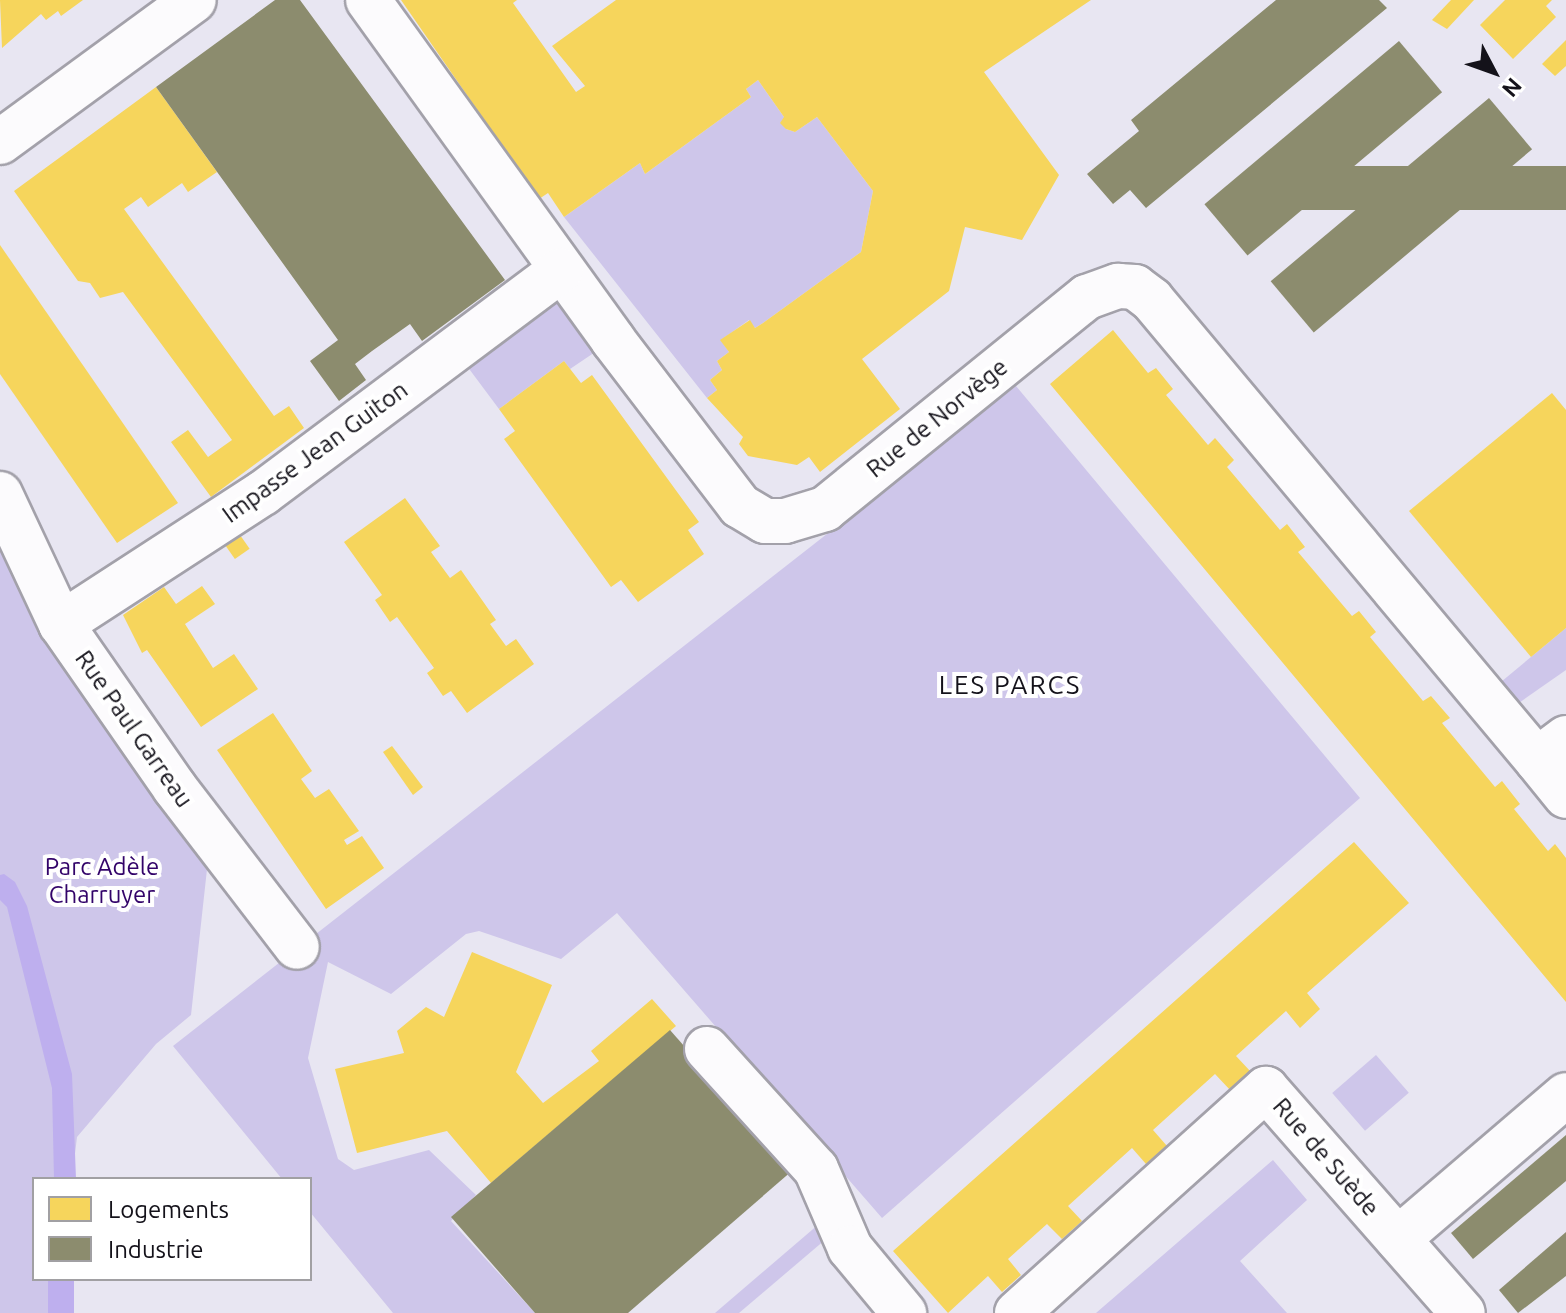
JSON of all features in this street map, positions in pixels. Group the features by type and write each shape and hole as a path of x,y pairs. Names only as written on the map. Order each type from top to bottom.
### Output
{"street":[{"path":"0,142 194,0"},
{"name":"Rue de Norvège","path":"368,0 725,492 765,521 785,521 825,509 1087,297 1118,286 1135,287 1152,300 1552,749"},
{"name":"Impasse Jean Guiton","path":"61,624 263,493 561,270"},
{"name":"Rue Paul Garreau","path":"0,494 61,624 175,788 297,947"},
{"path":"1552,749 1566,796"},
{"path":"707,1049 816,1169 850,1248 904,1313"},
{"name":"Rue de Suède","path":"1017,1313 1266,1089 1398,1239 1566,1095"},
{"path":"1398,1239 1463,1313"}],"green space":[{"path":"758,80 784,117 786,129 795,132 817,117 873,191 861,252 763,323 755,328 749,320 721,340 729,352 717,361 722,370 710,380 717,390 707,398 564,217 640,163 645,174 751,97 746,89"},
{"path":"561,270 613,340 570,369 564,361 499,409 455,350"},
{"path":"1016,386 1360,798 882,1218 617,913 561,959 479,931 466,934 391,994 328,962 308,1058 338,1159 354,1170 429,1150 476,1195 451,1221 535,1313 393,1313 312,1214 312,1177 280,1177 173,1046"},
{"name":"Parc Adèle Charruyer","path":"0,526 209,851 191,1015 156,1044 77,1137 72,1177 32,1177 32,1281 61,1281 57,1313 0,1313"},
{"path":"1566,628 1566,670 1500,716 1484,696"},
{"path":"1376,1055 1409,1093 1365,1131 1332,1093"},
{"path":"1273,1160 1307,1200 1240,1261 1287,1313 1096,1313"},
{"path":"833,1212 839,1228 739,1313 715,1313"}],"shaded area":[{"path":"4,874 15,882 27,906 72,1074 76,1177 54,1177 52,1088 7,907 0,900 0,875"},
{"path":"48,1281 74,1281 74,1313 48,1313"}],"building: Logements":[{"path":"0,0 83,0 61,16 58,11 46,20 41,14 2,48"},
{"path":"401,0 517,0 513,3 576,92 585,86 552,46 616,0 1091,0 984,72 1059,175 1022,240 965,227 949,291 862,359 900,409 820,472 809,457 797,465 748,456 739,444 743,437 707,398 717,390 710,380 722,370 717,361 729,352 720,340 750,320 755,328 861,252 873,191 817,117 795,132 786,129 780,123 784,117 758,80 746,89 751,97 645,174 640,163 564,217 548,193 539,199"},
{"path":"1451,0 1474,0 1447,29 1432,20"},
{"path":"1505,0 1552,0 1546,6 1556,17 1513,59 1480,25"},
{"path":"1566,40 1566,66 1555,76 1542,64"},
{"path":"156,87 217,172 188,192 182,183 148,207 141,197 124,209 274,416 289,406 304,428 211,497 171,442 188,430 208,457 232,440 123,292 100,298 90,283 78,281 14,191"},
{"path":"0,245 178,503 117,543 0,374"},
{"path":"1113,330 1148,373 1156,368 1173,389 1166,395 1208,445 1215,438 1234,460 1227,467 1280,530 1287,524 1305,547 1298,552 1352,616 1359,611 1376,632 1370,637 1423,701 1431,696 1450,718 1442,723 1495,787 1502,781 1520,804 1514,809 1548,851 1555,844 1566,858 1566,1002 1050,384"},
{"path":"564,361 581,383 592,375 699,522 688,530 704,554 638,602 621,580 611,587 504,439 515,431 499,409"},
{"path":"1552,393 1566,410 1566,628 1531,657 1409,511"},
{"path":"405,498 440,546 431,552 450,578 461,570 496,620 490,624 506,646 516,639 534,664 467,713 451,691 443,696 427,673 434,668 397,617 390,622 375,600 382,595 344,542"},
{"path":"233,525 250,549 235,559 218,535"},
{"path":"202,586 215,604 185,624 213,668 234,654 258,689 201,727 147,650 142,653 123,615 164,587 176,604"},
{"path":"273,713 312,771 301,779 315,798 329,789 359,831 344,840 347,845 362,836 384,868 326,909 217,750"},
{"path":"392,746 423,787 413,795 383,752"},
{"path":"1354,842 1409,903 1307,993 1320,1009 1300,1028 1286,1011 1236,1056 1251,1072 1231,1091 1215,1074 1153,1130 1167,1146 1146,1164 1132,1148 1068,1206 1082,1221 1062,1239 1047,1224 1008,1259 1021,1275 1002,1292 988,1276 948,1313 893,1251"},
{"path":"472,952 552,985 516,1072 543,1103 599,1061 591,1051 652,999 676,1026 491,1183 447,1131 357,1153 335,1069 404,1053 397,1031 426,1007 444,1017"}],"building: Industrie":[{"path":"275,0 300,0 505,280 422,341 410,324 372,351 355,364 366,380 339,401 310,361 338,340 156,87"},
{"path":"1276,0 1379,0 1387,8 1146,208 1130,190 1113,204 1087,174 1139,131 1131,120"},
{"path":"1399,41 1442,92 1247,256 1204,204"},
{"path":"1489,98 1532,149 1314,333 1271,281"},
{"path":"1259,166 1566,166 1566,210 1259,210"},
{"path":"670,1030 793,1170 628,1313 535,1313 451,1217"},
{"path":"1566,1135 1566,1181 1473,1259 1451,1233"},
{"path":"1566,1232 1566,1276 1518,1313 1499,1290"}],"district":[{"name":"LES PARCS","path":"1010,685"}]}
